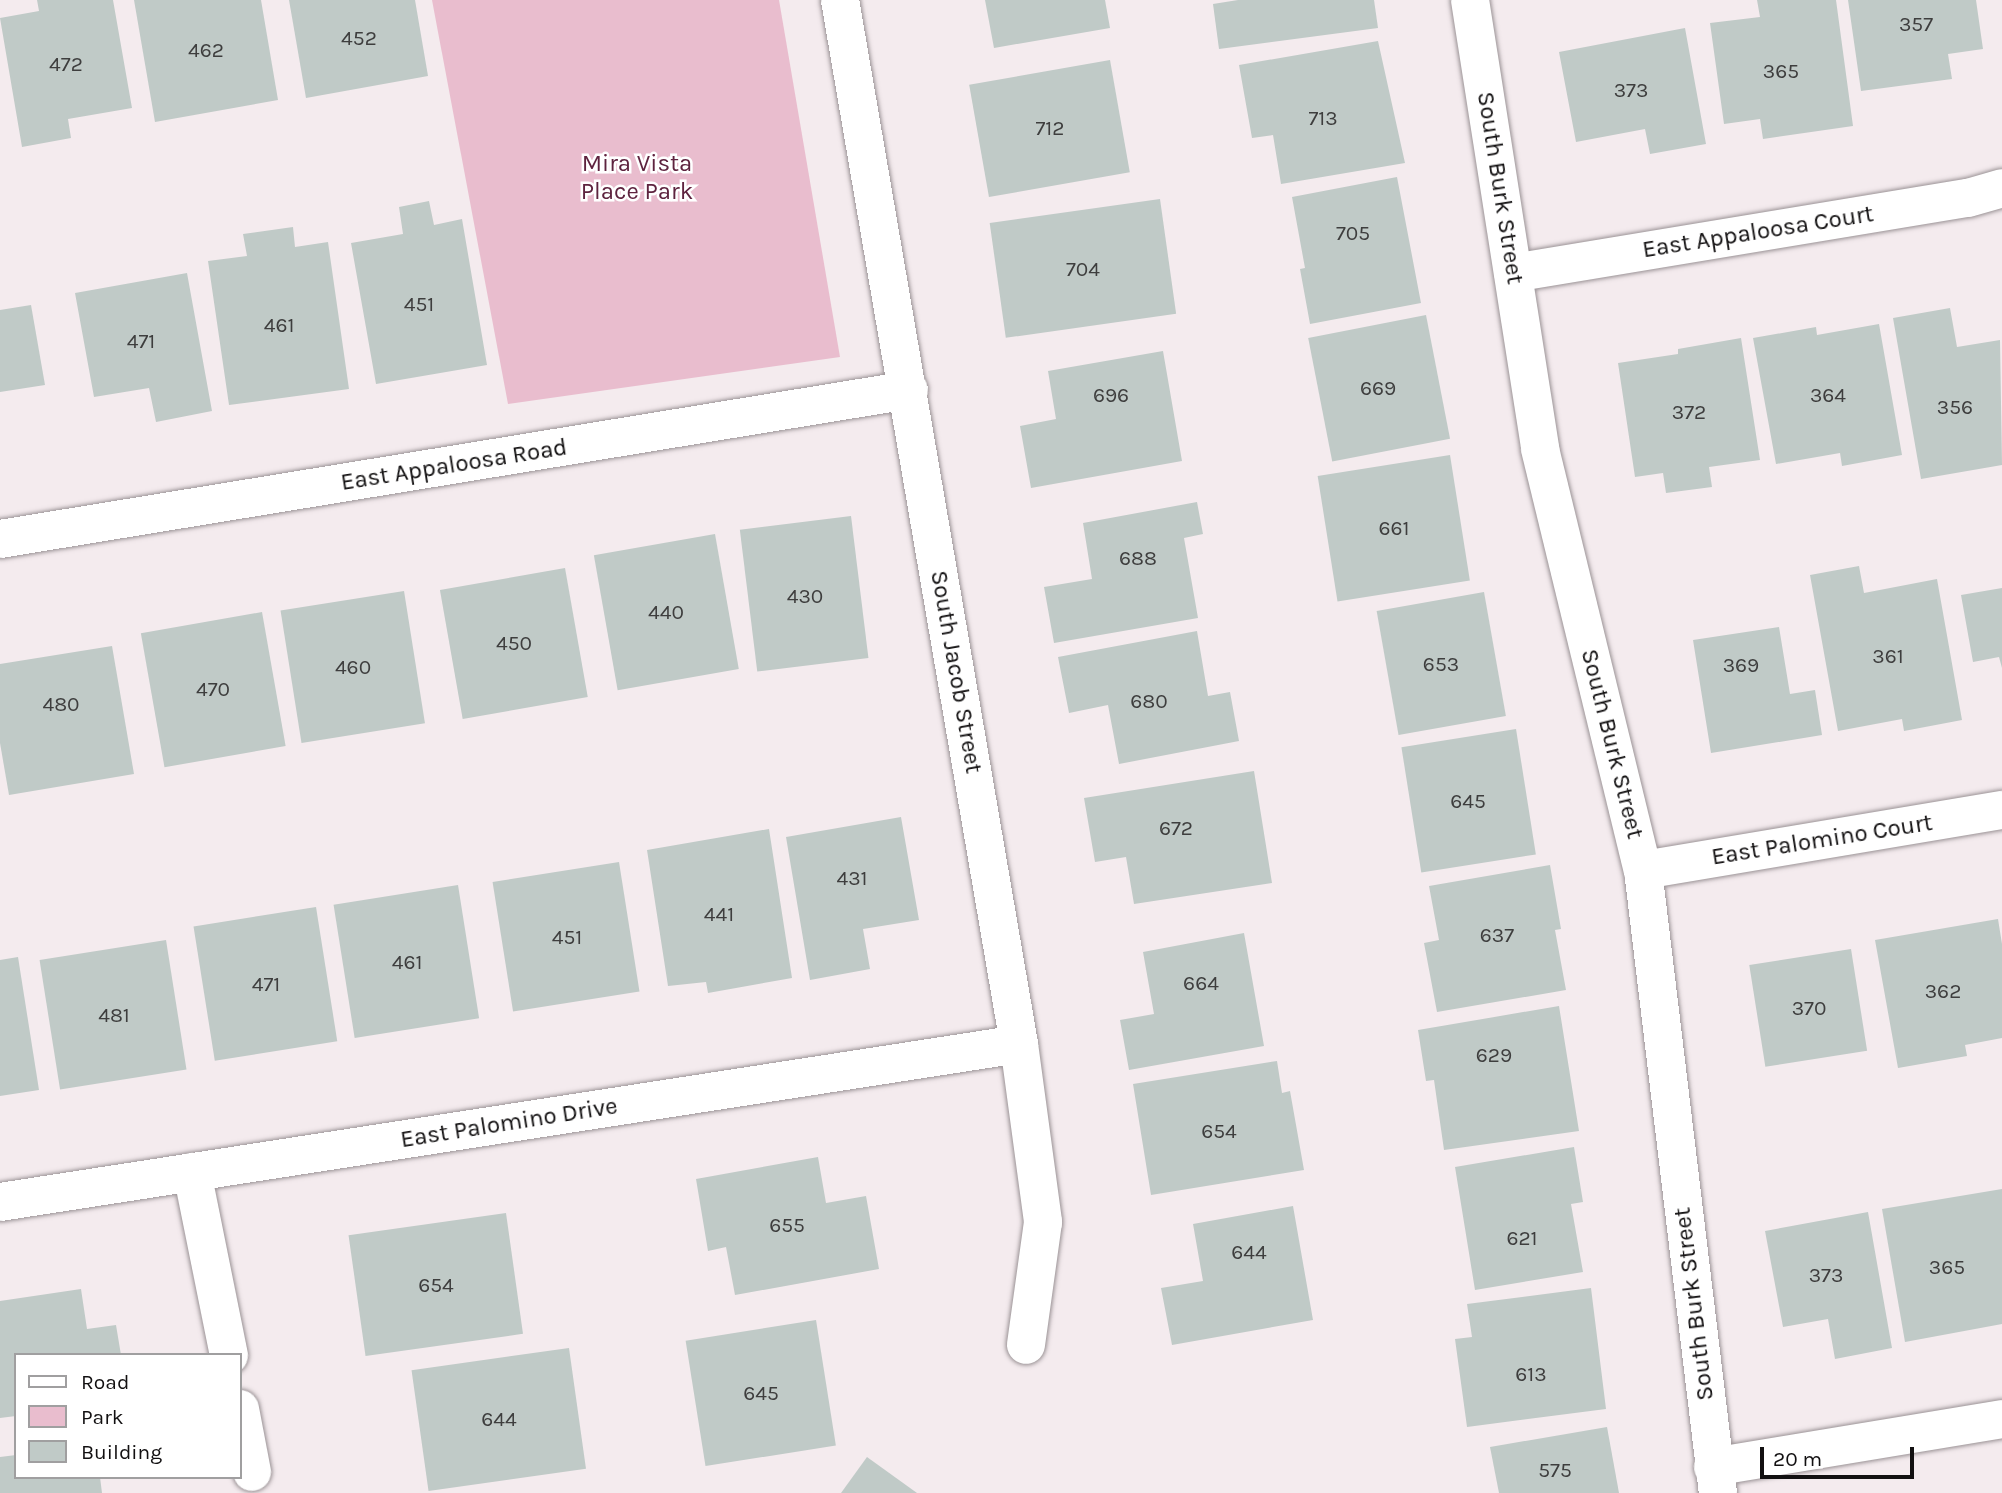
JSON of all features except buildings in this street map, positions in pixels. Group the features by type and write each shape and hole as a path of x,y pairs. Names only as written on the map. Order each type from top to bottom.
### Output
{"street":[{"name":"South Jacob Street","path":"840,0 909,390 1018,1044 1043,1222 1026,1345"},
{"name":"South Burk Street","path":"1470,0 1540,449 1643,870 1715,1480"},
{"name":"East Appaloosa Court","path":"1513,273 1968,198 2002,188"},
{"name":"East Appaloosa Road","path":"0,539 909,390"},
{"name":"East Palomino Court","path":"1643,870 2002,810"},
{"name":"East Palomino Drive","path":"0,1202 1018,1044"},
{"path":"192,1172 229,1353"},
{"path":"1715,1480 2002,1419"},
{"path":"242,1420 252,1472"}],"green space":[{"name":"Mira Vista Place Park","path":"432,0 779,0 840,357 508,404"}]}
